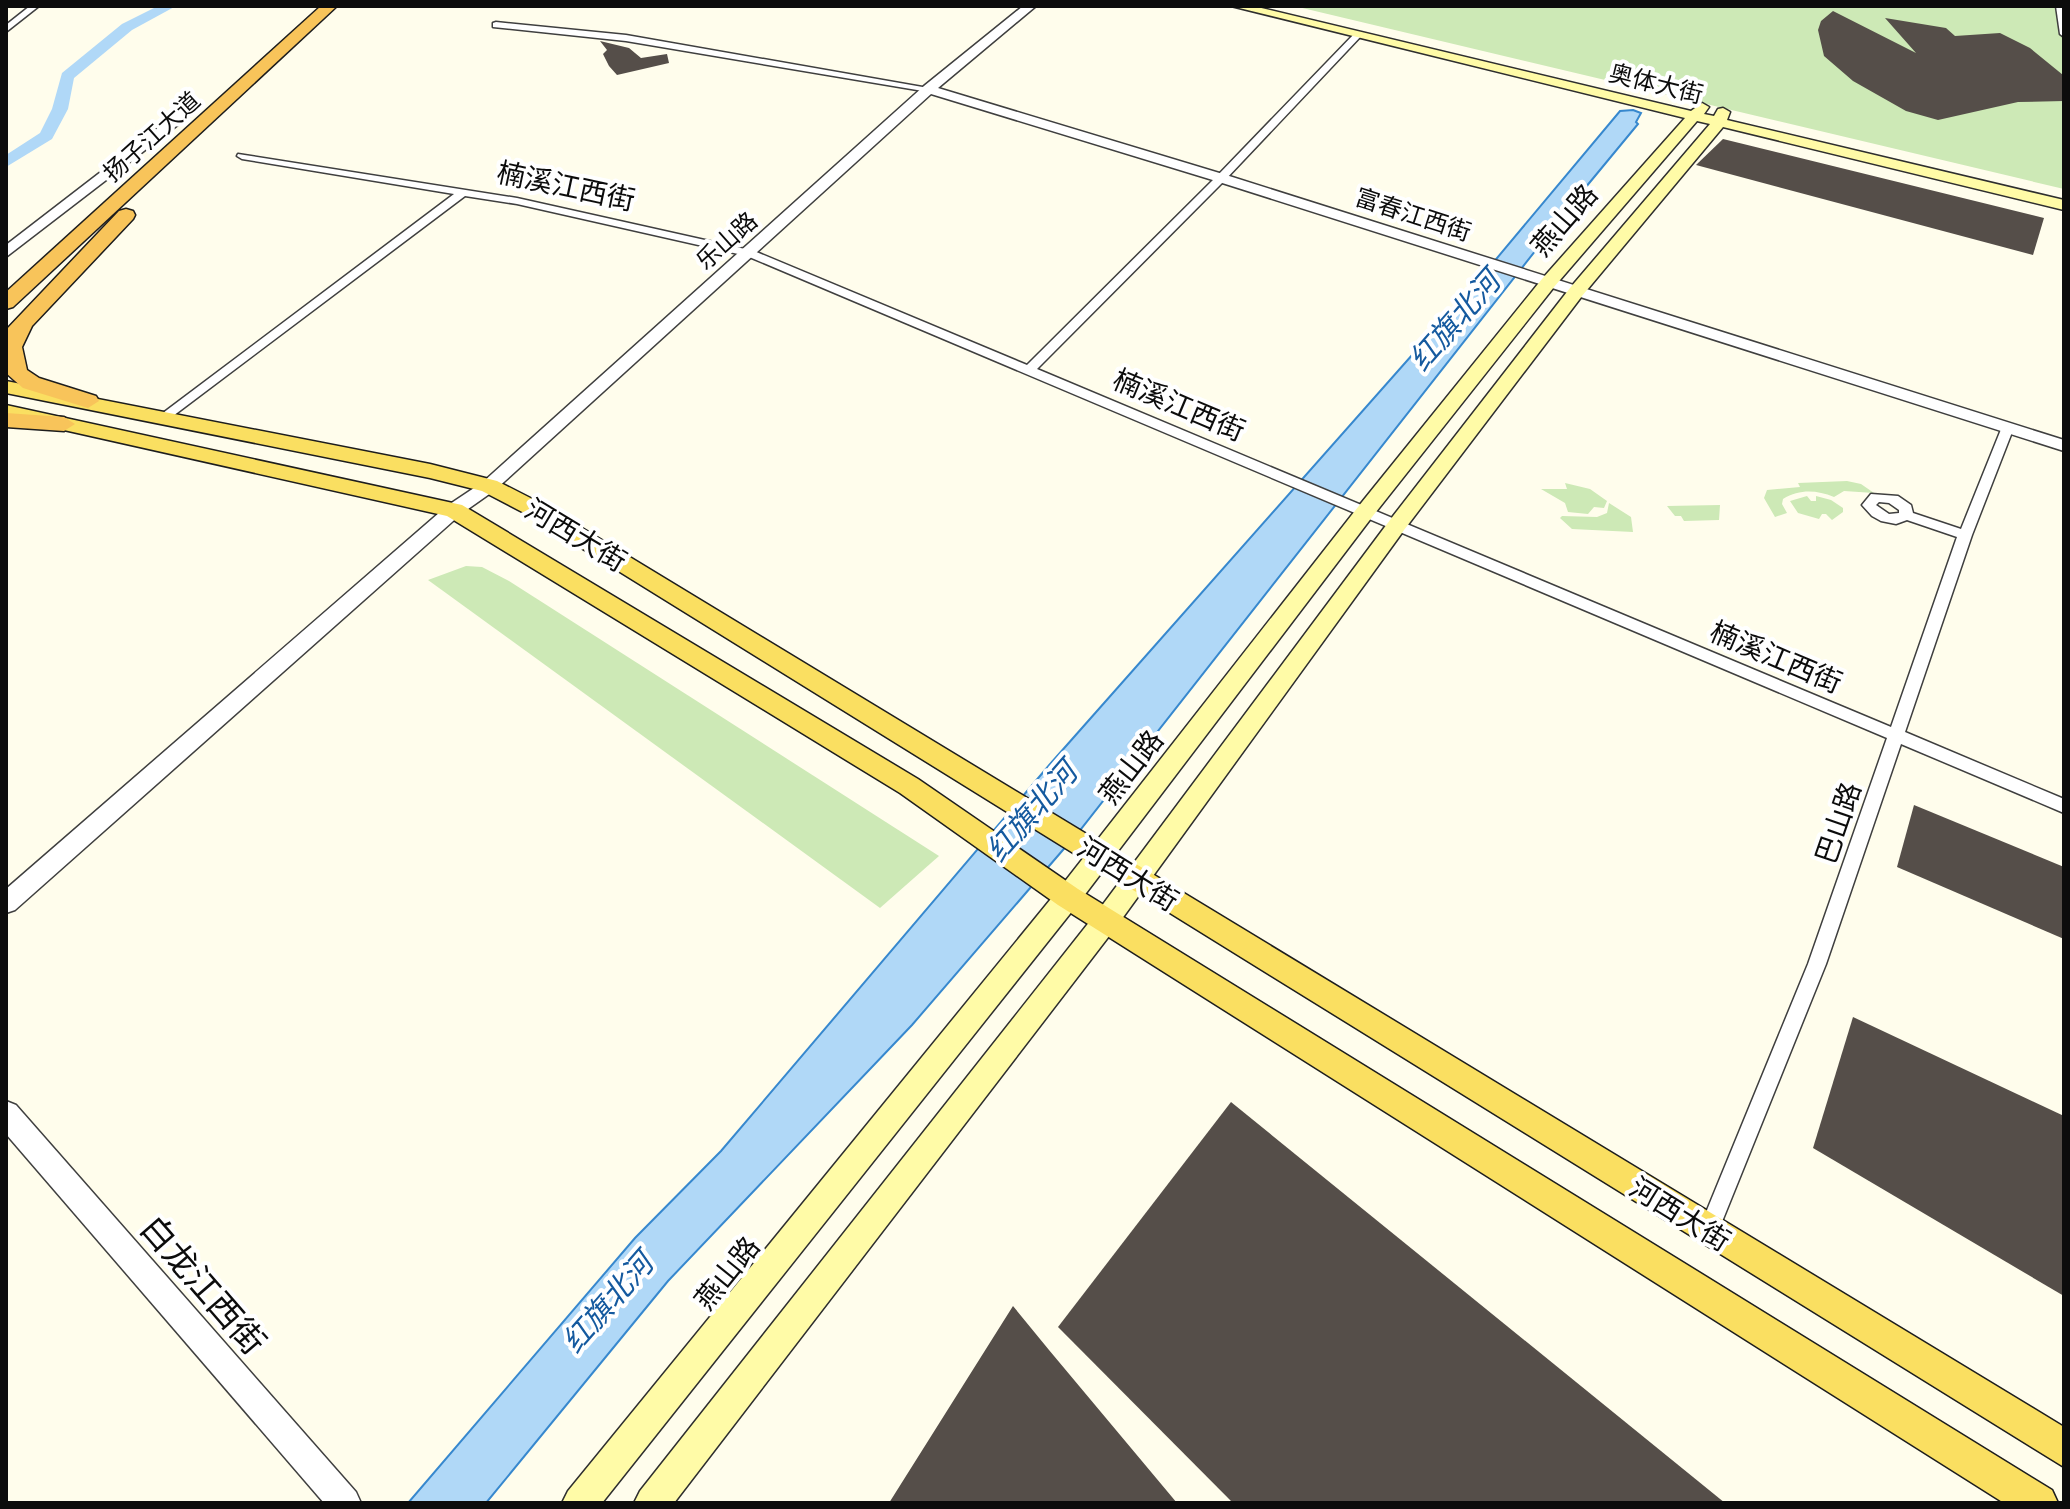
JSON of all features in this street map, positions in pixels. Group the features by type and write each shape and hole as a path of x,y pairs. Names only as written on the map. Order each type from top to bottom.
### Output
{"highway":[{"name":"扬子江大道","path":"12,259 164,138 185,114 307,6"},
{"name":"扬子江大道","path":"6,303 330,6"},
{"path":"6,342 164,175 176,148"},
{"path":"25,321 12,347 17,373 31,383 88,401"},
{"path":"6,420 64,424"}],"main road":[{"name":"奥体大街","path":"1237,6 1710,115 2064,192"},
{"name":"奥体大街","path":"1268,6 2064,205"},
{"name":"燕山路","path":"580,1503 1100,857 1365,512 1538,280 1710,115"},
{"name":"燕山路","path":"652,1503 1105,920 1397,525 1710,115"},
{"name":"河西大街","path":"6,387 165,416 489,486 536,510 2064,1448"},
{"name":"河西大街","path":"6,411 454,510 909,786 1068,897 2039,1503"}],"street":[{"path":"6,29 35,6"},
{"name":"乐山路","path":"6,903 454,510 489,486 929,89 1030,6"},
{"path":"2060,6 2064,34"},
{"path":"496,25 626,38 929,89"},
{"path":"1029,370 1221,178 1359,34"},
{"name":"富春江西街","path":"929,89 1221,178 2064,446"},
{"name":"楠溪江西街","path":"242,156 463,192 750,253 2064,806"},
{"path":"165,416 463,192"},
{"name":"巴山路","path":"1708,1232 1817,964 1898,737 1965,535 2008,427"},
{"path":"1906,515 1965,535"},
{"name":"白龙江西街","path":"6,1114 345,1503"}],"green space":[{"path":"1294,6 2064,6 2064,189"},
{"path":"1847,481 1861,484 1874,493 1844,491 1834,497 1814,492 1796,493 1783,499 1787,513 1775,517 1764,498 1767,490 1800,487 1798,483"},
{"path":"1565,483 1590,489 1607,501 1604,508 1594,507 1588,514 1568,512 1565,503 1541,489 1567,489"},
{"path":"1807,496 1811,501 1816,501 1816,496 1831,500 1843,508 1843,512 1832,520 1826,514 1819,519 1798,513 1790,501"},
{"path":"1609,503 1631,517 1633,532 1572,529 1560,518 1597,517 1607,513"},
{"path":"1720,505 1719,520 1684,521 1667,506"},
{"path":"466,566 482,567 509,581 939,856 880,908 428,580"}],"water":[{"name":"红旗北河","path":"1620,111 1641,113 1636,122 1638,124 1081,829 912,1025 668,1281 486,1503 408,1503 635,1238 721,1151 1051,763 1482,276"}],"building":[{"path":"1833,11 1916,53 1885,18 1946,28 1955,36 2000,33 2030,48 2063,75 2064,101 2018,102 1938,120 1906,111 1853,81 1824,56 1818,30 1821,21"},
{"path":"600,41 629,48 641,58 667,54 669,63 617,75 603,54 607,50"},
{"path":"1723,139 2044,218 2033,255 1696,165"},
{"path":"1914,805 2064,867 2064,939 1897,867"},
{"path":"1853,1017 2064,1116 2064,1296 1813,1148"},
{"path":"1231,1102 1725,1503 1233,1503 1058,1327"},
{"path":"1013,1306 1049,1350 1177,1503 889,1503"}],"waterway":[{"path":"6,162 46,136 60,109 67,76 127,27 169,6"}]}
